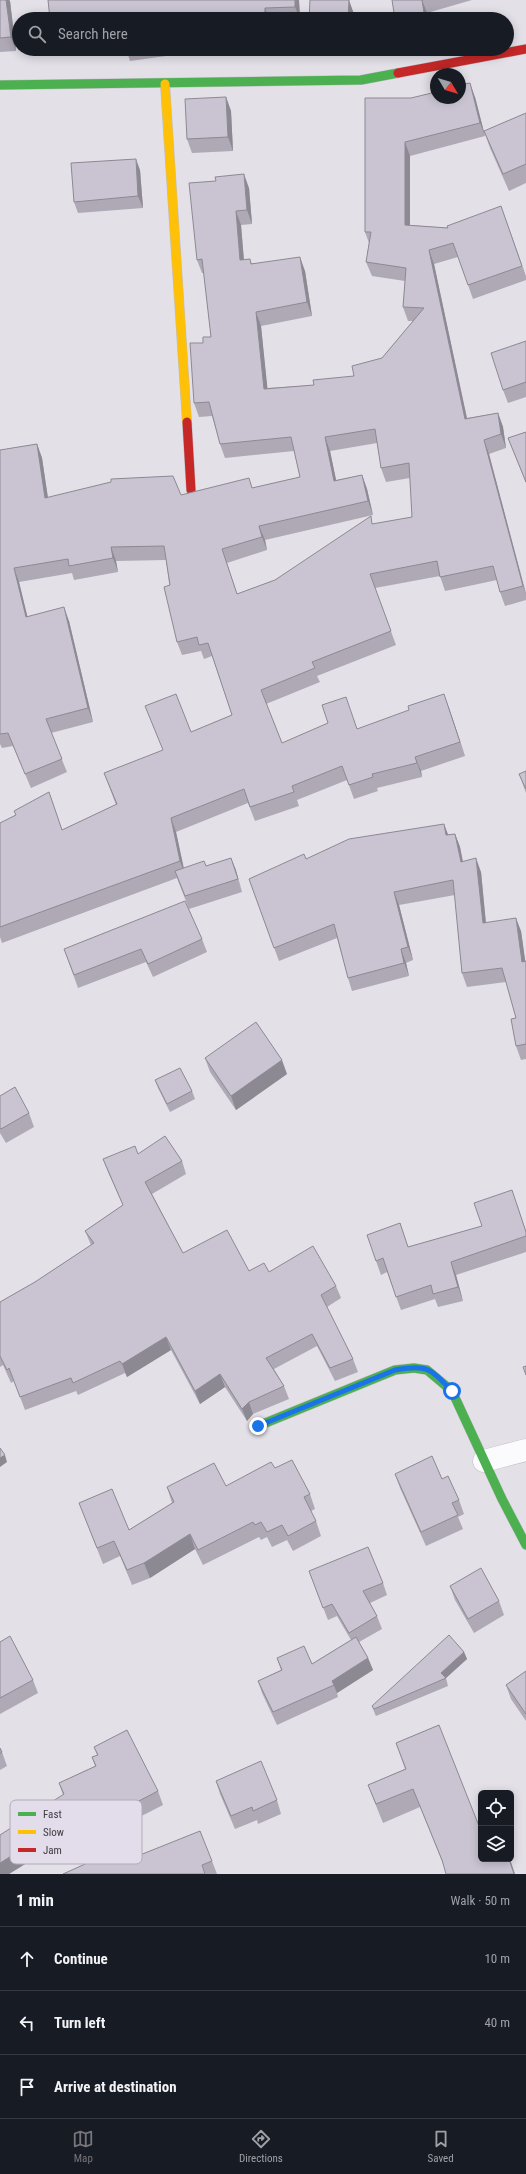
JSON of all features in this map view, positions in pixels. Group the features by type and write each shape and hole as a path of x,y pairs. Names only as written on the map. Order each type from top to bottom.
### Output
{"street":[{"path":"514,51 526,49"},
{"path":"0,85 165,84 361,80 489,56"},
{"path":"165,84 191,490"},
{"path":"258,1426 395,1370 417,1366 425,1367 452,1391 526,1545"},
{"path":"484,1460 526,1450"}],"building":[{"path":"0,0 6,0 11,37 0,38"},
{"path":"48,0 295,0 295,7 265,8 265,12 49,12"},
{"path":"310,0 349,0 348,12 309,12"},
{"path":"392,0 422,0 424,12 394,12"},
{"path":"470,83 480,123 405,142 405,225 448,228 447,226 501,206 522,266 468,285 453,243 429,250 465,419 498,413 501,434 484,440 523,586 500,592 493,566 440,577 437,561 370,574 391,631 312,662 315,668 261,690 282,743 328,723 322,705 346,697 357,729 409,710 408,706 444,694 460,742 415,757 417,763 372,774 373,777 349,785 342,766 292,786 294,792 250,807 244,789 171,818 180,861 0,927 0,823 16,815 14,811 49,792 62,830 117,804 104,773 163,750 145,706 176,694 191,732 232,715 208,643 199,645 197,637 177,642 164,587 170,585 164,546 111,547 113,558 69,566 68,559 14,568 26,617 64,607 88,708 46,719 62,759 25,774 8,733 0,734 0,450 37,444 45,498 111,482 111,479 173,476 181,495 249,478 252,488 300,477 291,437 220,444 209,402 194,403 190,343 203,343 203,337 211,337 202,259 197,260 189,183 216,181 215,177 244,174 247,210 236,211 240,260 250,259 251,264 300,257 307,302 256,312 264,389 314,385 313,380 354,376 352,366 382,358 424,308 403,307 406,268 366,262 371,232 365,232 365,98 411,98 430,93 430,104 466,104 466,84","holes":["375,429 381,468 409,463 412,517 372,524 371,516 275,580 237,594 222,549 262,537 259,526 368,501 362,475 334,481 325,437"]},
{"path":"226,97 228,137 187,139 185,99"},
{"path":"526,113 526,164 503,174 484,131"},
{"path":"136,159 138,196 74,202 71,163"},
{"path":"526,341 526,382 503,390 491,353"},
{"path":"526,432 526,482 508,438"},
{"path":"526,771 526,789 519,774"},
{"path":"444,824 446,835 455,834 461,862 476,858 483,923 516,918 522,962 526,961 526,1044 516,1046 511,1019 516,1018 502,968 462,973 453,880 394,892 408,947 401,949 404,963 348,978 334,924 274,948 249,879 304,854 306,859 349,839"},
{"path":"231,858 238,879 185,896 175,871 204,861 206,866"},
{"path":"185,901 202,939 148,964 141,949 74,975 64,949"},
{"path":"256,1022 282,1060 231,1096 205,1058"},
{"path":"180,1068 192,1091 167,1104 155,1080"},
{"path":"15,1087 29,1113 1,1129 0,1096"},
{"path":"165,1136 182,1161 145,1182 183,1253 227,1230 249,1271 264,1263 269,1272 313,1246 336,1286 321,1295 353,1359 330,1368 312,1334 266,1358 284,1386 249,1402 242,1409 220,1374 195,1391 166,1337 122,1364 120,1361 73,1383 71,1378 20,1397 9,1368 7,1370 0,1356 0,1302 35,1282 94,1243 85,1231 123,1205 103,1159 135,1146 138,1154"},
{"path":"512,1190 526,1236 451,1262 458,1287 433,1294 431,1285 396,1297 383,1258 376,1261 367,1235 400,1223 408,1247 482,1226 474,1203"},
{"path":"526,1366 526,1375 523,1367"},
{"path":"0,1448 5,1455 0,1458"},
{"path":"432,1456 442,1479 448,1476 459,1500 452,1503 458,1515 421,1532 395,1474"},
{"path":"292,1460 310,1494 304,1497 316,1521 288,1536 282,1525 267,1532 261,1522 255,1525 253,1522 198,1550 190,1534 144,1563 127,1570 114,1541 97,1548 79,1503 112,1489 129,1530 174,1502 167,1487 214,1463 226,1486 271,1462 275,1468"},
{"path":"368,1547 383,1583 363,1591 377,1616 349,1633 332,1604 323,1608 309,1571"},
{"path":"481,1568 499,1601 468,1619 450,1586"},
{"path":"449,1635 464,1652 441,1673 446,1678 374,1709 372,1706"},
{"path":"10,1636 33,1680 0,1698 0,1642"},
{"path":"356,1637 368,1658 332,1681 334,1685 273,1712 258,1681 282,1670 277,1658 304,1646 312,1664"},
{"path":"526,1671 526,1714 506,1685"},
{"path":"439,1725 478,1823 478,1862 510,1862 514,1874 446,1874 442,1860 413,1789 376,1804 368,1785 406,1769 396,1743"},
{"path":"127,1730 158,1791 141,1800 55,1800 64,1794 59,1783 96,1766 92,1757 98,1755 94,1747"},
{"path":"261,1761 277,1800 253,1811 252,1807 231,1816 216,1781"},
{"path":"10,1829 10,1857 0,1863 0,1835"},
{"path":"200,1831 212,1861 202,1865 205,1874 63,1874 85,1864 142,1864 142,1854"}],"traffic: fast":[{"path":"0,85 361,80 398,73"},
{"path":"258,1426 395,1370 414,1368 427,1370 452,1391 502,1499 526,1545"}],"traffic: slow":[{"path":"165,84 187,422"}],"traffic: jam":[{"path":"514,51 526,49"},
{"path":"398,73 489,56"},
{"path":"187,422 191,490"}],"route":[{"path":"258,1426 395,1370 417,1366 425,1367 452,1391"}]}
